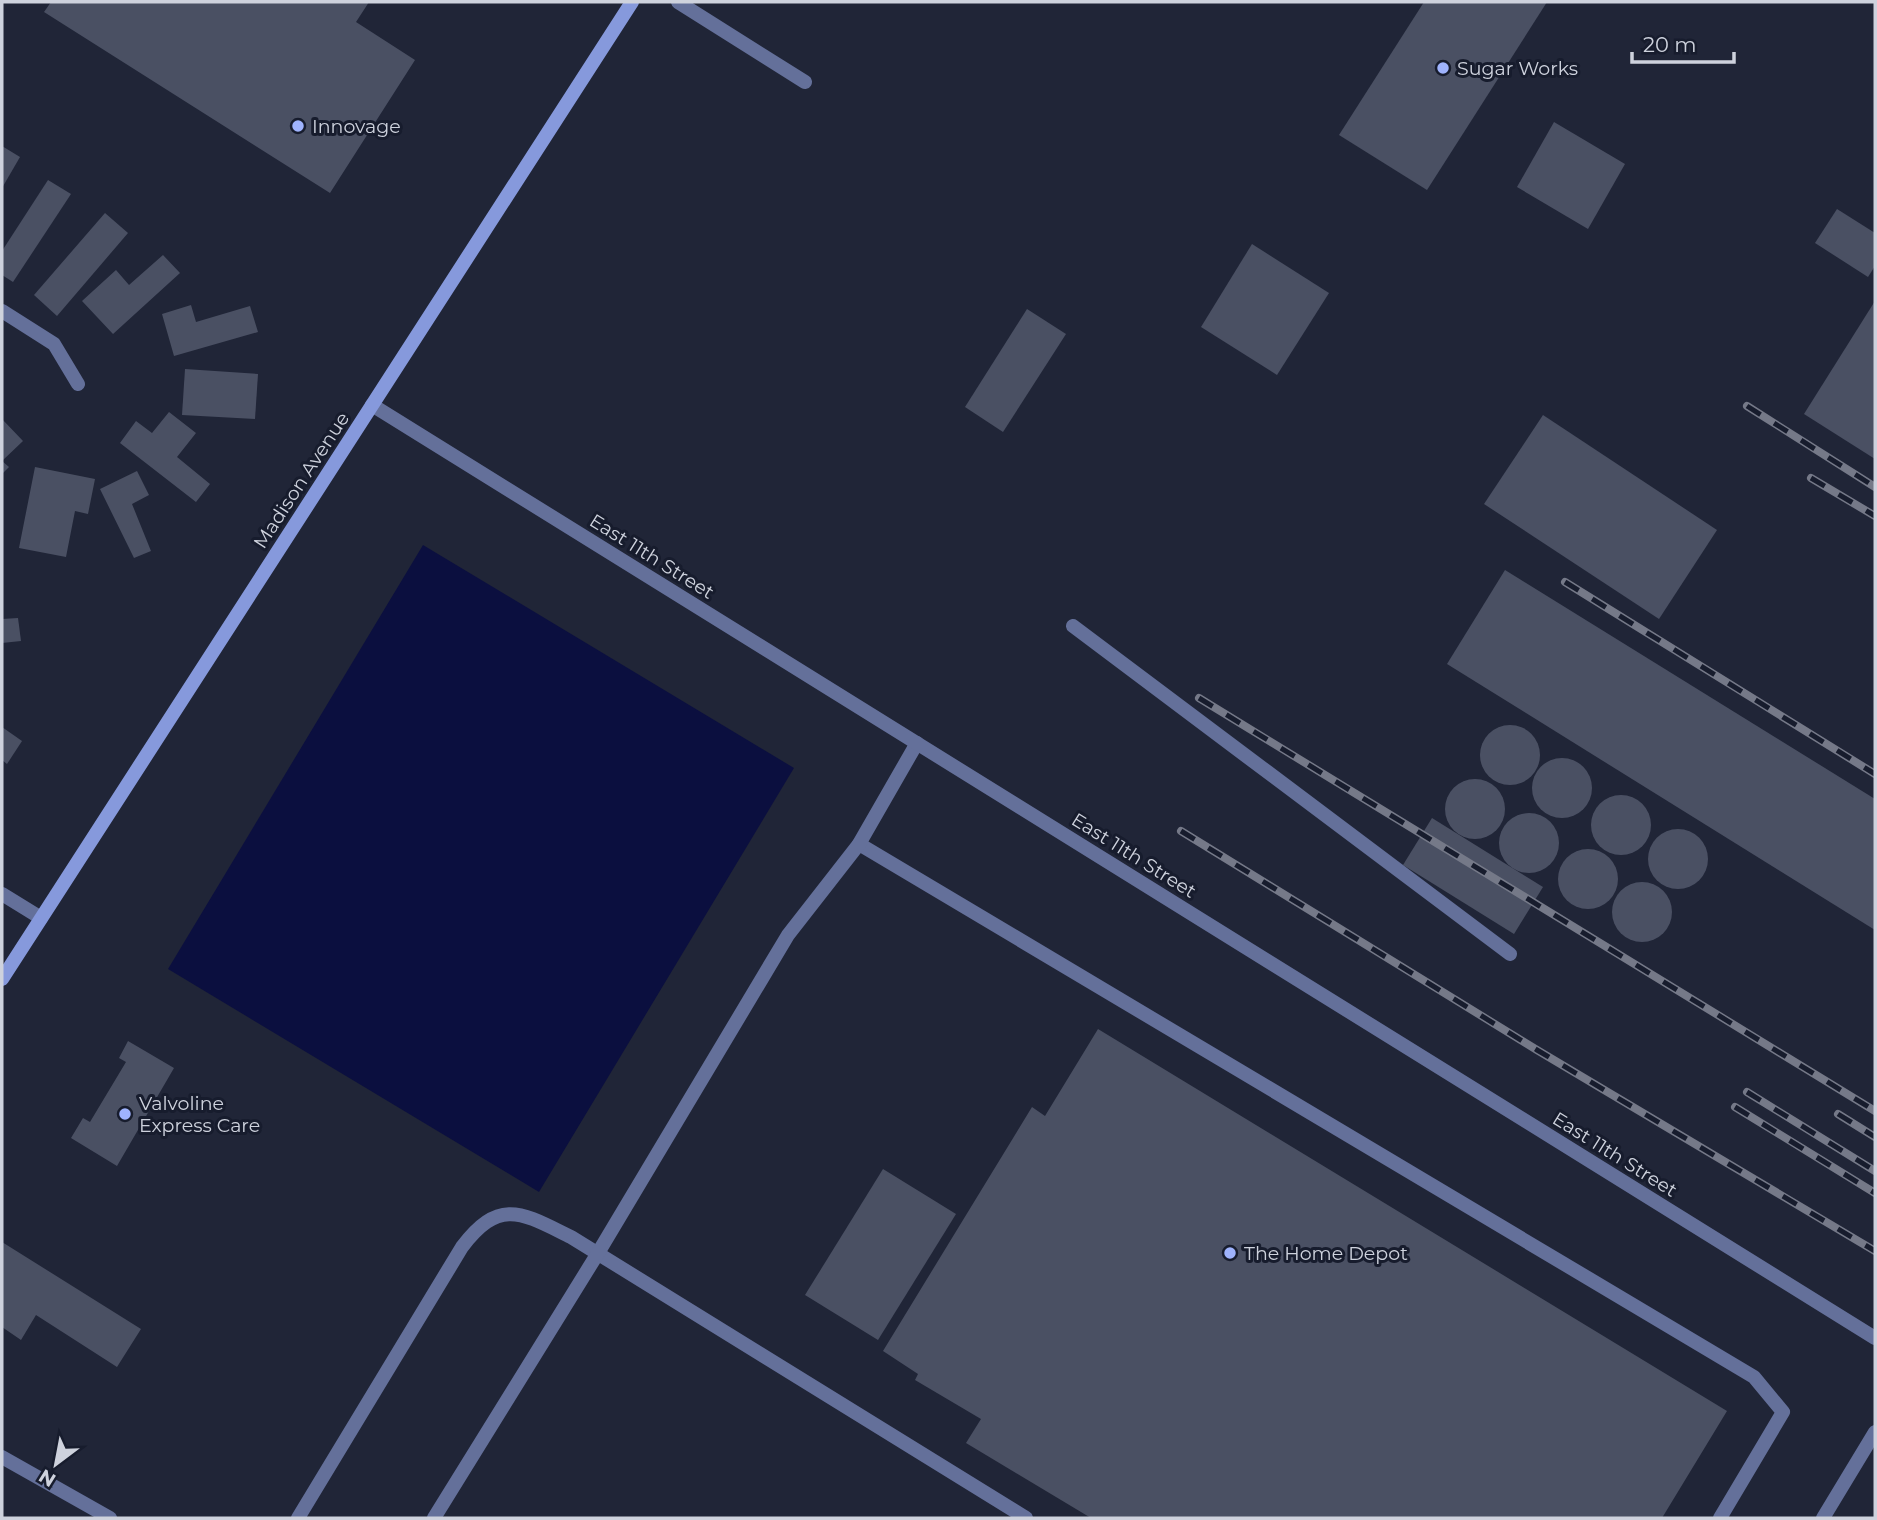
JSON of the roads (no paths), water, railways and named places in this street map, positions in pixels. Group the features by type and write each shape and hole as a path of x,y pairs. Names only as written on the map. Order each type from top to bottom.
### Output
{"main road":[{"name":"Madison Avenue","path":"2,979 632,2"}],"street":[{"path":"678,2 805,82"},
{"path":"2,311 54,344 78,384"},
{"name":"East 11th Street","path":"372,405 1875,1338"},
{"path":"1073,626 1510,954"},
{"path":"434,1518 598,1253 788,935 859,844 917,743"},
{"path":"859,844 1754,1377 1783,1412 1720,1518"},
{"path":"2,894 41,918"},
{"path":"298,1518 462,1247 489,1218 527,1215 598,1253 1026,1518"},
{"path":"1823,1518 1875,1432"},
{"path":"2,1457 105,1517"}],"railway":[{"path":"1747,406 1875,487"},
{"path":"1811,478 1875,516"},
{"path":"1565,582 1875,774"},
{"path":"1199,698 1875,1111"},
{"path":"1181,831 1537,1050 1875,1251"},
{"path":"1747,1092 1875,1171"},
{"path":"1735,1107 1875,1193"},
{"path":"1838,1114 1875,1137"}],"place":[{"name":"Sugar Works","path":"1443,68"},
{"name":"Innovage","path":"298,126"},
{"name":"Valvoline Express Care","path":"125,1114"},
{"name":"The Home Depot","path":"1230,1253"}]}
